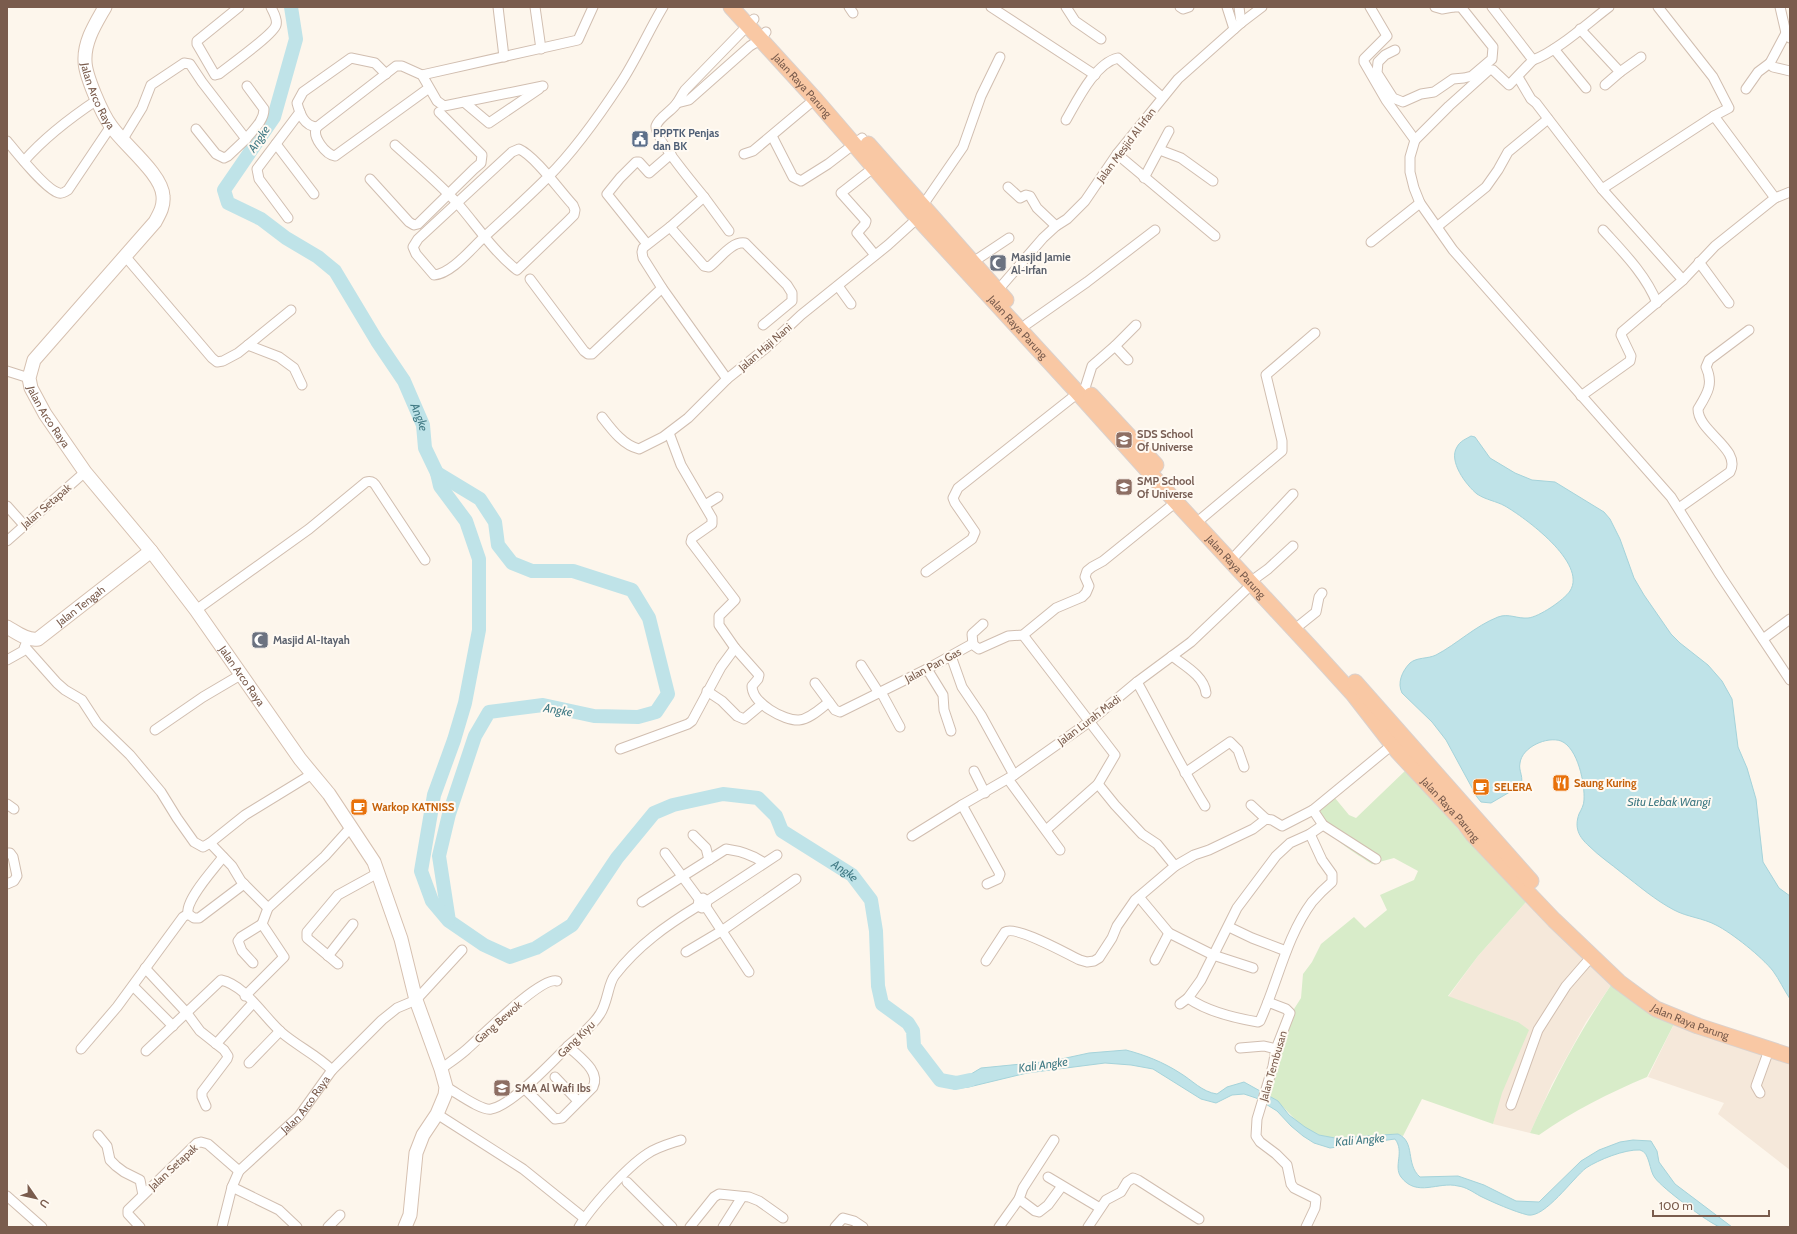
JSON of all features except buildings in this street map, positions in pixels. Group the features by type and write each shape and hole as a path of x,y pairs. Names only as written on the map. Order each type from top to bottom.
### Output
{"highway":[{"name":"Jalan Raya Parung","path":"731,7 751,22"},
{"name":"Jalan Raya Parung","path":"743,7 751,22 815,99 858,141"},
{"name":"Jalan Raya Parung","path":"763,36 922,211 1081,390 1118,422 1235,556 1254,580 1563,916 1623,975 1668,1006 1766,1042 1790,1048"},
{"name":"Jalan Raya Parung","path":"922,211 973,262 998,290 1176,502 1254,580 1301,624 1316,647 1392,745 1554,920 1618,982 1656,1009 1698,1026 1790,1056"}],"main road":[{"name":"Jalan Arco Raya","path":"105,7 88,42 85,61 97,100 111,126 159,182 163,195 163,207 155,222 34,360 29,378 31,388 45,414 85,472 151,551 196,610 242,674 268,716 352,826 374,862 401,939 416,1000 446,1087"},
{"name":"Jalan Tengah","path":"27,643 38,639 151,551"},
{"path":"7,627 27,643"},
{"path":"405,1227 410,1215 416,1153 423,1135 437,1114 445,1095 446,1087"}],"street":[{"path":"239,7 197,41 197,44 214,75 219,74 266,37 275,28 276,19 271,7"},
{"path":"498,7 504,58"},
{"path":"535,7 541,48"},
{"path":"429,88 335,156 329,154 315,136 315,130 317,127 396,66 402,66 422,75 504,58 578,40 593,7"},
{"path":"395,145 449,194 458,204 485,236 517,270 574,215 575,210 573,205 548,177 531,156 519,149 512,152 458,204 418,239 413,247 416,254 434,275 441,275 485,236 548,177 589,128 621,83 663,7"},
{"path":"990,7 1095,75"},
{"path":"1066,7 1076,21 1101,39"},
{"path":"1180,7 1183,9 1189,7"},
{"path":"1227,7 1238,26"},
{"path":"1238,26 1239,7"},
{"name":"Jalan Mesjid Al Irfan","path":"998,290 1043,238 1056,226 1067,220 1084,201 1117,154 1178,79 1262,7"},
{"path":"1370,7 1387,36 1364,59 1364,62 1386,100 1415,140"},
{"path":"1395,50 1385,55 1378,62 1377,73 1394,98 1403,102 1421,94 1434,92 1453,79 1472,76 1492,59 1493,47 1461,8 1453,7 1442,9 1435,7"},
{"path":"1492,7 1533,60"},
{"path":"1609,7 1554,49 1542,57 1533,60 1518,77 1508,85 1493,70 1489,70 1462,94 1415,140 1410,157 1410,172 1414,188 1420,203 1438,226 1453,250 1679,508 1720,575 1790,680"},
{"path":"1602,189 1714,116 1729,108 1729,105 1713,77 1658,7"},
{"path":"1746,89 1758,72 1770,63 1788,35 1780,7"},
{"path":"729,232 671,154 658,135 656,127 657,124 677,103 685,90 751,22"},
{"path":"1580,29 1620,72"},
{"path":"677,103 689,100 763,36"},
{"path":"1554,49 1586,88"},
{"name":"Jalan Haji Nani","path":"602,417 616,434 631,447 639,449 669,433 688,418 727,379 766,348 802,315 875,255 922,211 963,147 981,96 1000,56"},
{"path":"1605,85 1641,57"},
{"path":"317,127 308,125 301,116 297,103 300,95 349,59 354,58 375,63 386,74"},
{"path":"1066,120 1082,92 1095,75 1107,62 1118,58 1162,97"},
{"path":"123,139 142,108 151,85 184,63 187,63 190,64 246,139"},
{"path":"1770,63 1773,67 1790,71"},
{"path":"422,75 437,101 444,106 542,86 490,123 486,122 464,102"},
{"path":"1518,77 1531,99 1536,103 1602,189 1684,280"},
{"path":"696,80 702,89"},
{"path":"196,130 216,154 224,158 228,156 261,122 264,114 264,109 247,86"},
{"path":"744,154 754,151 815,99"},
{"path":"24,161 37,146 61,125 97,100"},
{"path":"288,218 259,179 256,172 258,167 300,112"},
{"path":"370,179 409,222 414,225 418,224 481,163 482,155 438,112"},
{"path":"1714,116 1775,198"},
{"path":"1438,226 1486,187 1508,152 1548,119"},
{"path":"7,142 46,185 58,193 63,193 68,190 111,126"},
{"path":"1144,178 1160,150 1169,130"},
{"path":"772,136 793,177 798,181 801,181 828,164 858,141"},
{"path":"276,144 314,194"},
{"path":"1160,150 1181,158 1213,181"},
{"path":"647,244 607,194 636,162 638,162 649,174 671,154"},
{"path":"1117,154 1215,236"},
{"path":"875,255 857,233 866,221 842,193 878,164"},
{"path":"1008,187 1020,198 1026,195 1030,196 1037,208 1056,226"},
{"path":"1581,396 1630,361 1631,356 1621,335 1622,332 1684,280 1715,246 1775,198 1790,192"},
{"path":"704,197 647,244 642,252 643,258 662,288 727,379"},
{"path":"1371,242 1388,230 1399,218 1420,203"},
{"path":"670,226 704,266 708,267 740,242 745,243 787,285 792,293 792,302 763,325"},
{"path":"1027,324 1087,282 1155,230"},
{"path":"1603,230 1634,265 1647,283 1658,303"},
{"path":"973,262 1010,238"},
{"path":"125,256 217,362 248,345 291,310"},
{"path":"1699,262 1729,303"},
{"path":"530,279 584,351 588,354 592,354 662,288"},
{"path":"838,286 851,304"},
{"path":"926,572 972,539 975,535 975,532 953,498 958,488 1081,390 1092,366 1136,325"},
{"path":"1679,508 1730,472 1732,467 1733,460 1717,438 1701,422 1698,409 1708,392 1710,376 1706,367 1709,360 1749,330"},
{"path":"1202,518 1282,450 1282,441 1266,375 1315,333"},
{"path":"248,345 279,357 294,368 302,385"},
{"path":"1115,346 1128,360"},
{"path":"7,370 29,378"},
{"path":"669,433 681,465 712,518 712,524 692,538 691,542 735,600 719,616 718,620 719,625 735,648 759,675 758,679 751,688 762,704 777,714 798,720 807,717 829,702"},
{"name":"Jalan Setapak","path":"7,541 85,472"},
{"path":"196,610 309,529 369,481 374,482 426,560"},
{"path":"1235,556 1293,494"},
{"path":"705,505 718,497"},
{"path":"1046,830 1098,784 1115,755 1023,635 1056,608 1082,597 1086,593 1089,586 1085,577 1087,571 1103,561 1176,502"},
{"path":"7,506 24,525"},
{"name":"Jalan Lurah Madi","path":"912,836 1011,777 1064,734 1089,722 1137,682 1191,642 1254,580 1293,546"},
{"path":"1301,624 1316,612 1319,597 1322,593"},
{"path":"1763,639 1790,619"},
{"path":"973,644 972,634 983,624"},
{"name":"Jalan Pan Gas","path":"815,683 829,702 836,710 840,712 927,669 973,644 979,649 1008,636 1023,635"},
{"path":"7,660 23,651 27,643 57,683 65,690 82,700 97,722 130,755 161,792 194,842 203,847 210,844 245,815 312,774"},
{"path":"620,750 688,724 692,721 721,667 735,648"},
{"path":"951,656 962,687 981,715 1011,777 1060,850"},
{"path":"1172,656 1201,679 1205,686 1206,693"},
{"path":"861,665 880,692 900,727"},
{"path":"927,669 943,696 944,710 951,731"},
{"path":"155,730 203,697 242,674"},
{"path":"1137,682 1166,734 1185,773 1205,806"},
{"path":"707,691 722,700 739,718 744,719 762,704"},
{"path":"1185,773 1230,742 1238,750 1244,767"},
{"path":"1251,805 1266,819 1272,820 1282,826 1313,810 1392,745"},
{"path":"974,771 985,793"},
{"path":"1098,784 1115,806 1142,834 1157,844 1176,866"},
{"path":"962,805 1000,874 998,879 987,884"},
{"path":"1313,810 1323,825 1376,859"},
{"path":"986,961 1005,932 1010,930 1020,932 1080,960 1087,962 1094,961 1103,953 1117,926 1135,900 1176,866 1194,855 1209,850 1253,829 1266,819"},
{"path":"1180,1004 1188,998 1201,980 1229,927 1235,912 1252,888 1284,848 1296,839 1310,834 1323,825"},
{"path":"253,963 242,951 238,941 241,937 262,924 268,908 325,856 352,826"},
{"path":"1188,998 1198,1006 1242,1019 1258,1022 1264,1014 1286,951 1306,910 1317,896 1332,882 1333,876 1322,860 1310,834"},
{"path":"693,835 706,848 709,860"},
{"path":"210,844 235,871 244,884 268,908"},
{"path":"706,848 740,851 755,856 764,863"},
{"path":"642,902 726,850"},
{"path":"7,853 10,853 13,857 17,876 14,881 7,884"},
{"path":"665,853 722,930 749,972"},
{"name":"Gang Kiyu","path":"446,1087 485,1109 492,1109 500,1105 524,1088 568,1046 590,1028 605,1005 614,976 650,938 777,855"},
{"path":"81,1049 117,1007 145,968 184,917 188,914 191,900 223,857"},
{"path":"338,964 307,938 307,932 338,895 378,873"},
{"path":"686,952 722,930 796,879"},
{"path":"188,914 194,918 199,918 244,884"},
{"path":"1139,898 1169,933 1213,955 1253,968"},
{"path":"245,996 284,957 262,924"},
{"path":"328,956 353,924"},
{"path":"1229,927 1252,938 1286,951"},
{"path":"1155,960 1169,933"},
{"path":"416,1000 462,950"},
{"path":"1511,1105 1538,1030 1563,992 1592,956"},
{"path":"145,968 186,1012 200,1031 228,1056 202,1092 202,1097 206,1106"},
{"path":"146,1051 221,980 232,984 253,1004 264,1012 280,1031 322,1061 332,1070"},
{"name":"Gang Bewok","path":"441,1069 465,1051 490,1027 530,993 551,980 557,981"},
{"path":"133,986 173,1026"},
{"name":"Jalan Arco Raya","path":"222,1227 232,1186 239,1171 299,1116 332,1070 390,1013 416,1000"},
{"name":"Jalan Tembusan","path":"1268,1002 1286,1009 1290,1013 1276,1049 1275,1060 1256,1124 1256,1136 1260,1142 1276,1154 1287,1165 1291,1184 1294,1188 1316,1200 1315,1208 1306,1227"},
{"path":"216,1044 253,1004"},
{"path":"249,1063 280,1031"},
{"path":"524,1088 555,1119 562,1118 593,1087 596,1081 591,1068 568,1046"},
{"path":"1240,1048 1258,1046 1276,1049"},
{"path":"1760,1093 1756,1086 1769,1050"},
{"path":"555,1077 578,1101"},
{"path":"437,1114 523,1170 584,1218"},
{"path":"98,1135 107,1146 110,1160 124,1172 140,1180 143,1195"},
{"path":"578,1227 612,1186 641,1158 660,1147 681,1140"},
{"path":"999,1227 1020,1199 1023,1188 1054,1140"},
{"name":"Jalan Setapak","path":"140,1227 127,1212 130,1206 197,1144 201,1142 208,1144 239,1171"},
{"path":"1048,1177 1100,1208"},
{"path":"1088,1227 1100,1208 1109,1198 1120,1192 1127,1182 1133,1178 1199,1219"},
{"path":"627,1182 672,1227"},
{"path":"232,1186 279,1210 297,1227"},
{"path":"1020,1199 1034,1211 1040,1212 1048,1205 1062,1186"},
{"path":"690,1227 714,1197 719,1194 727,1194 759,1201 783,1218"},
{"path":"7,1196 42,1227"},
{"path":"723,1227 742,1197"},
{"path":"328,1227 340,1215"},
{"path":"835,1227 843,1218 854,1221 863,1227"}],"shaded area":[{"path":"1526,902 1531,904 1613,982 1586,1022 1552,1084 1530,1133 1493,1124 1518,1022 1448,997 1478,956"},
{"path":"1675,1022 1790,1058 1790,1170 1718,1114 1724,1103 1648,1077"}],"green space":[{"path":"1407,769 1476,850 1526,902 1478,956 1448,996 1518,1022 1529,1030 1502,1093 1493,1124 1422,1099 1403,1136 1398,1134 1363,1138 1326,1137 1315,1134 1305,1128 1266,1094 1289,1017 1301,998 1303,974 1312,962 1321,944 1354,917 1365,928 1387,910 1380,895 1414,880 1418,871 1394,858 1372,864 1347,848 1334,837 1316,813 1326,802 1335,798 1349,815 1356,818"},
{"path":"1613,982 1675,1022 1647,1077 1592,1103 1539,1135 1530,1133 1568,1056 1589,1019"}],"water":[{"name":"Situ Lebak Wangi","path":"1471,436 1475,437 1490,458 1515,473 1532,480 1555,482 1604,512 1610,519 1620,539 1634,578 1671,634 1708,665 1722,681 1732,699 1738,747 1747,768 1756,799 1763,862 1779,888 1790,896 1790,999 1773,971 1762,959 1738,939 1716,925 1679,912 1660,902 1585,843 1577,828 1579,814 1584,802 1582,776 1576,759 1567,745 1561,741 1555,740 1549,740 1536,744 1525,752 1522,757 1520,769 1522,780 1520,786 1491,803 1481,802 1446,740 1432,722 1402,693 1400,685 1401,677 1407,666 1413,661 1436,655 1482,625 1498,617 1509,616 1528,618 1538,615 1551,608 1567,595 1570,591 1573,580 1570,567 1562,555 1539,530 1505,506 1477,494 1463,479 1456,466 1455,453 1460,443"},
{"name":"Kali Angke","path":"1126,1050 1167,1065 1212,1093 1217,1094 1227,1087 1244,1082 1278,1101 1289,1115 1319,1135 1335,1138 1398,1134 1407,1142 1415,1172 1420,1177 1458,1176 1484,1185 1516,1201 1539,1202 1581,1161 1599,1150 1620,1142 1633,1140 1651,1141 1657,1151 1659,1162 1675,1184 1732,1227 1720,1227 1715,1224 1697,1213 1659,1183 1653,1175 1646,1154 1640,1150 1619,1153 1591,1165 1580,1173 1550,1204 1535,1214 1528,1215 1497,1204 1461,1187 1443,1185 1421,1188 1414,1187 1407,1183 1399,1173 1399,1149 1395,1139 1330,1148 1314,1143 1303,1136 1277,1111 1256,1098 1244,1094 1232,1095 1216,1103 1201,1099 1153,1069 1131,1065 1105,1063 1027,1073 969,1087 953,1089 952,1078 966,1077 981,1068 1052,1061 1089,1053"}],"waterway":[{"name":"Angke","path":"291,7 296,39 274,117 224,190 228,203 261,219 286,238 318,257 335,271 377,341 404,381 423,425 425,448 437,473 480,499 495,522 498,545 512,563 532,571 573,571 632,590 649,618 668,694 656,712 638,717 594,716 543,705 489,712 475,736 449,814 439,856 449,921 484,945 510,957 536,948 572,925 617,858 654,813 673,805 723,794 758,798 776,816 782,831 852,875 871,900 876,931 878,986 882,1004 908,1023 913,1031 914,1046 940,1080 956,1083 970,1080"},
{"path":"437,473 440,486 466,521 479,559 479,630 465,703 454,740 434,795 421,871 432,901 448,920"}],"place":[{"name":"PPPTK Penjas dan BK","path":"640,139"},
{"name":"Masjid Jamie Al-Irfan","path":"998,263"},
{"name":"SDS School Of Universe","path":"1124,440"},
{"name":"SMP School Of Universe","path":"1124,487"},
{"name":"Masjid Al-Itayah","path":"260,640"},
{"name":"Saung Kuring","path":"1561,783"},
{"name":"SELERA","path":"1481,787"},
{"name":"Warkop KATNISS","path":"359,807"},
{"name":"SMA Al Wafi Ibs","path":"502,1088"}]}
